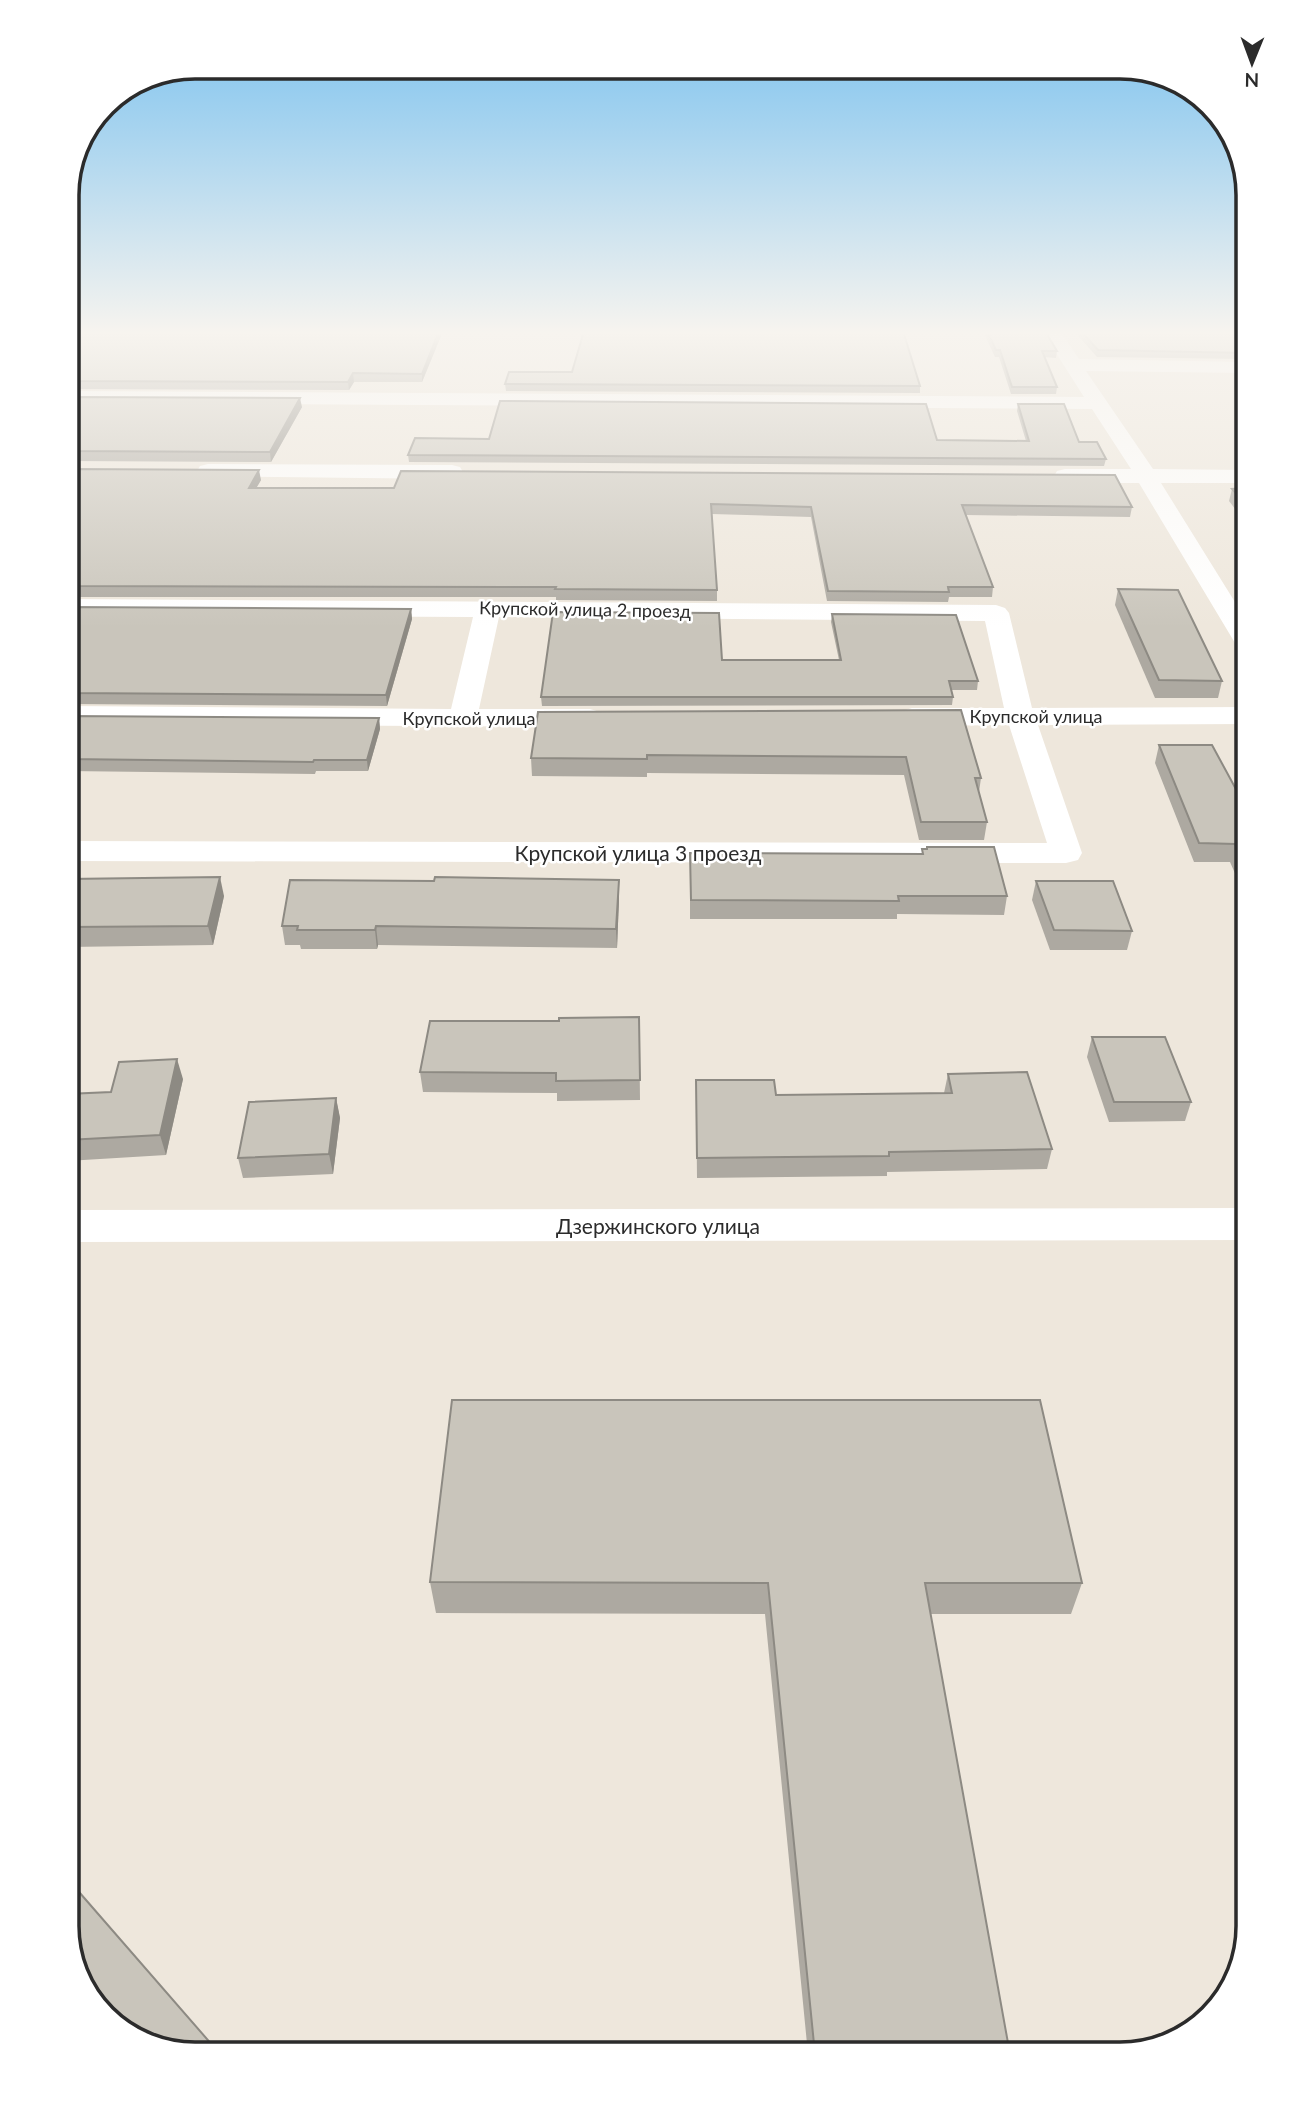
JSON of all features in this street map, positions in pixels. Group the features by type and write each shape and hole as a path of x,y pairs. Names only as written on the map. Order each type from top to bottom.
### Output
{"street":[{"path":"1116,430 1236,623"},
{"path":"191,471 468,472"},
{"path":"1049,476 1236,476"},
{"name":"Крупской улица 2 проезд","path":"79,607 996,613 1020,716"},
{"path":"463,718 488,608"},
{"name":"Крупской улица","path":"79,715 616,718"},
{"name":"Крупской улица 3 проезд","path":"79,851 1066,853 1020,716"},
{"name":"Крупской улица","path":"881,717 1236,716"},
{"name":"Дзержинского улица","path":"79,1226 1236,1224"}],"building":[{"path":"79,430 282,430 270,452 79,451"},
{"path":"492,430 934,430 937,440 1029,441 1026,430 1074,430 1079,442 1097,442 1106,459 408,455 415,438 489,439"},
{"path":"79,469 259,470 249,488 394,488 401,471 1115,475 1132,507 962,505 993,587 948,587 949,592 828,591 811,507 711,504 717,590 555,589 556,587 79,586"},
{"path":"1118,589 1178,590 1222,681 1159,680"},
{"path":"79,607 411,609 386,695 79,693"},
{"path":"553,612 719,613 722,660 841,660 832,614 956,615 978,681 949,681 953,697 541,697"},
{"path":"961,710 981,778 975,778 987,822 921,822 906,757 647,755 647,759 531,758 538,712"},
{"path":"79,716 379,718 367,760 313,762 79,759"},
{"path":"1159,745 1212,745 1236,789 1236,846 1199,843"},
{"path":"994,847 1007,896 898,896 899,901 691,900 690,853 923,854 922,849"},
{"path":"220,877 208,926 79,927 79,879"},
{"path":"435,877 619,880 616,929 376,926 375,930 297,930 298,926 282,926 290,880 434,881"},
{"path":"1036,881 1113,881 1132,931 1054,930"},
{"path":"639,1017 640,1080 556,1081 556,1073 420,1072 430,1021 559,1021 559,1018"},
{"path":"1092,1037 1165,1037 1191,1102 1114,1102"},
{"path":"177,1059 160,1135 79,1139 79,1093 111,1092 119,1062"},
{"path":"1027,1072 1052,1149 889,1152 889,1156 697,1158 696,1080 774,1080 776,1095 952,1093 948,1074"},
{"path":"336,1098 329,1154 238,1158 249,1102"},
{"path":"452,1400 1040,1400 1082,1583 925,1583 1008,2042 814,2042 768,1583 430,1582"},
{"path":"79,1892 210,2042 187,2042 157,2036 130,2023 107,2003 91,1978 83,1956 79,1926"}]}
